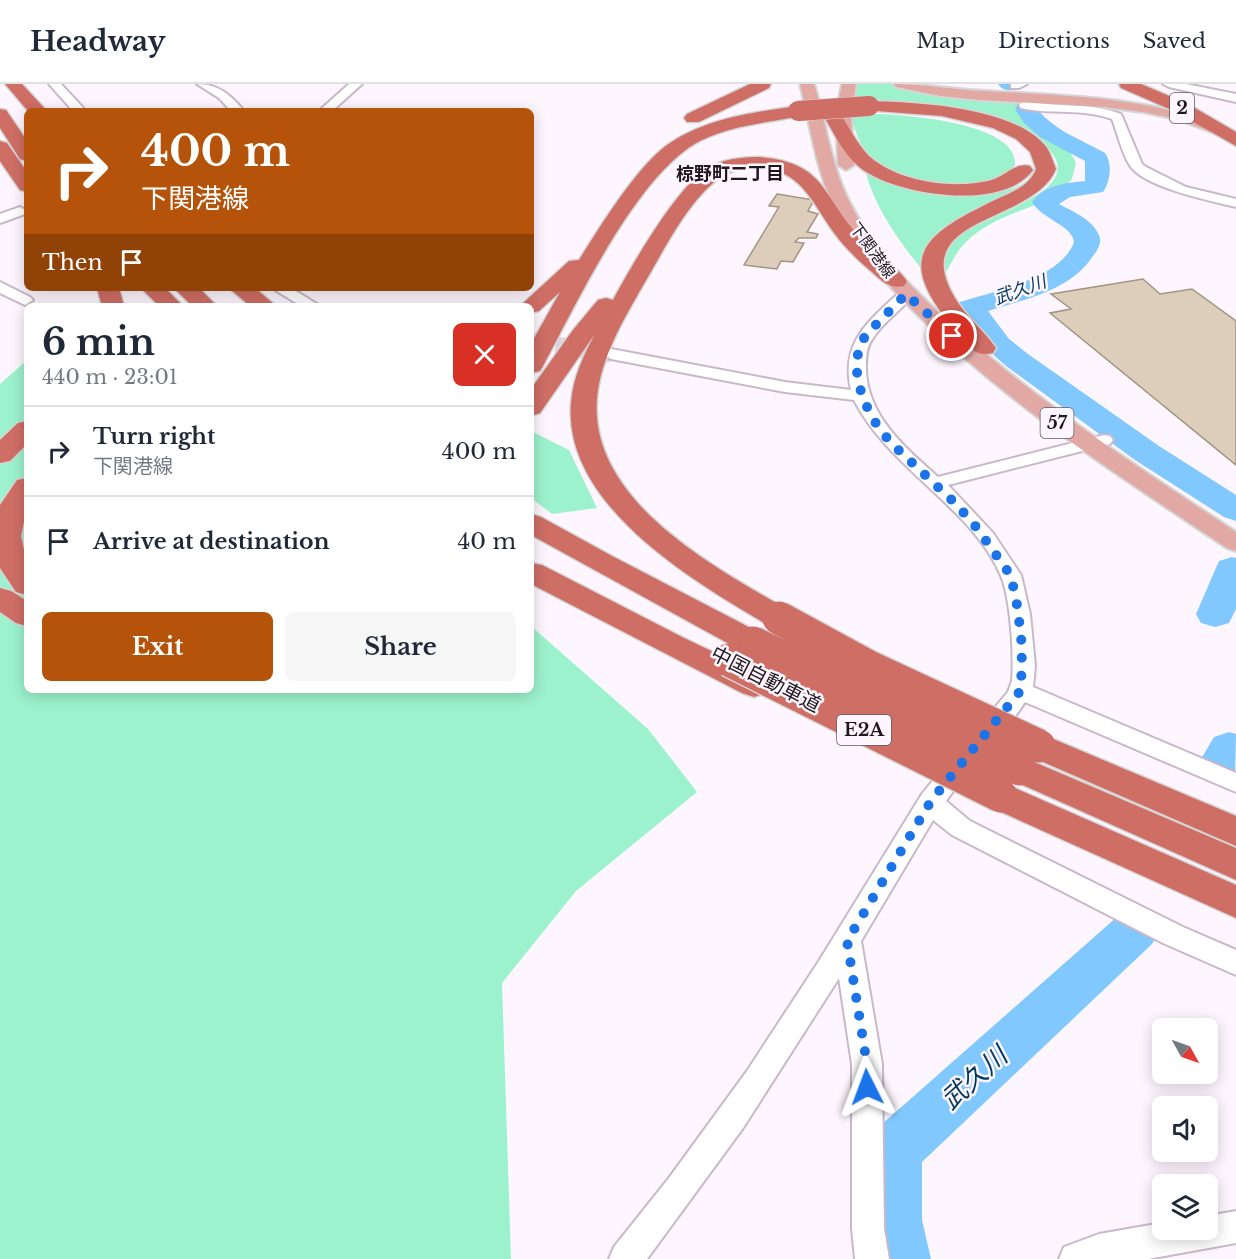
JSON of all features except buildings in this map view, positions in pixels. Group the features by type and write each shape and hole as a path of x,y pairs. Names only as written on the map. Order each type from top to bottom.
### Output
{"highway":[{"path":"10,84 35,108"},
{"path":"10,84 24,109"},
{"path":"674,127 763,84"},
{"name":"2","path":"1127,84 1235,135"},
{"name":"2","path":"1147,84 1235,135"},
{"path":"534,361 595,251 627,203 658,162 683,142 720,127 799,115 869,109 920,108 976,118 1020,135 1038,148 1042,155 1046,169 1038,183 1019,196 956,228 941,240 933,255 933,273 941,295 951,311 984,348"},
{"path":"834,118 860,158 880,172 903,181 931,187 961,189 998,185 1015,178 1025,166 1025,159 1015,144 979,126 928,114 869,109"},
{"path":"0,114 24,150"},
{"path":"680,210 689,178 717,149 757,129 799,115"},
{"path":"0,147 24,182"},
{"path":"627,203 637,160"},
{"path":"901,287 855,244 834,220 810,182 791,169 762,162 741,163 723,168 704,181 680,210 651,255 601,345 591,368 585,402 586,434 605,479 639,520 696,567 779,618 869,667 1020,771 1236,832"},
{"path":"534,303 595,251"},
{"path":"534,404 581,335 651,255"},
{"path":"155,291 169,303"},
{"path":"188,291 202,303"},
{"path":"244,291 261,303"},
{"path":"0,455 24,432"},
{"path":"24,489 12,503 0,537 9,568 24,582"},
{"name":"中国自動車道","path":"534,525 601,563 741,651 945,770 1020,771 1236,902"},
{"name":"中国自動車道","path":"534,552 741,651 1236,865"},
{"path":"534,574 673,646 945,770"},
{"path":"0,598 24,614"}],"main road":[{"name":"下関港線","path":"807,84 833,184 854,226 901,287 1000,379 1236,530"},
{"path":"828,95 849,174 847,138 842,110 849,84"},
{"path":"901,84 967,94 1069,97 1124,102 1189,118 1235,135"},
{"name":"下関港線","path":"862,202 889,246 953,321 1096,442 1236,543"}],"street":[{"path":"56,84 77,108"},
{"path":"203,84 223,96 235,108"},
{"path":"328,108 356,84"},
{"path":"1169,84 1236,98"},
{"path":"1025,105 1098,108 1110,113 1117,117 1136,165 1141,170 1181,190 1236,203"},
{"path":"0,219 20,211"},
{"path":"0,286 25,300"},
{"path":"626,1259 668,1208 777,1053 931,801 1021,690 1022,647 1011,576 977,528 935,483 890,442 872,418 862,396 857,375 858,351 865,336 901,287"},
{"path":"285,291 307,303"},
{"path":"611,354 804,391 862,396"},
{"path":"935,483 1096,442"},
{"path":"1021,690 1236,783"},
{"path":"931,801 946,817 961,828 1173,935 1236,963"},
{"path":"847,941 867,1064 868,1228 872,1259"},
{"path":"1076,1259 1100,1251 1236,1227"}],"green space":[{"path":"857,84 892,84 915,90 1017,99 1030,122 1058,138 1068,148 1076,163 1072,179 1065,187 1069,191 990,224 967,241 946,272 946,253 951,242 963,232 1027,201 1045,189 1056,176 1057,161 1043,144 1025,132 1003,124 951,113 849,104"},
{"path":"878,114 912,116 959,124 981,131 999,139 1011,151 1015,165 1002,176 985,182 965,185 922,181 902,175 884,167 871,157 858,138 851,116"},
{"path":"1039,165 1030,183 957,221 936,236 924,272 881,211 865,170 877,175 946,187 995,192 1025,183 1035,172"},
{"path":"24,363 24,693 534,693 534,629 648,729 697,792 576,891 502,983 511,1259 0,1259 0,384"},
{"path":"534,432 569,450 597,508 552,514 534,500"}],"waterway":[{"name":"武久川","path":"1026,109 1031,118 1047,132 1097,158 1097,183 1094,187 1064,190 1044,202 1047,207 1080,227 1087,237 1087,242 1076,260 1058,276 1034,287 970,308 999,345 1017,360 1147,453 1236,510"},
{"name":"武久川","path":"1215,614 1232,569"},
{"name":"武久川","path":"1220,764 1229,748"},
{"name":"武久川","path":"901,1259 893,1220 893,1151 1135,930"}],"tunnel":[{"path":"534,341 611,354"}],"district":[{"name":"椋野町二丁目","path":"730,174"}],"route":[{"path":"867,1087 867,1064 847,941 931,801 1021,690 1022,647 1011,576 977,528 956,504 880,430 862,396 857,375 858,351 865,336 906,294 952,336"}]}
